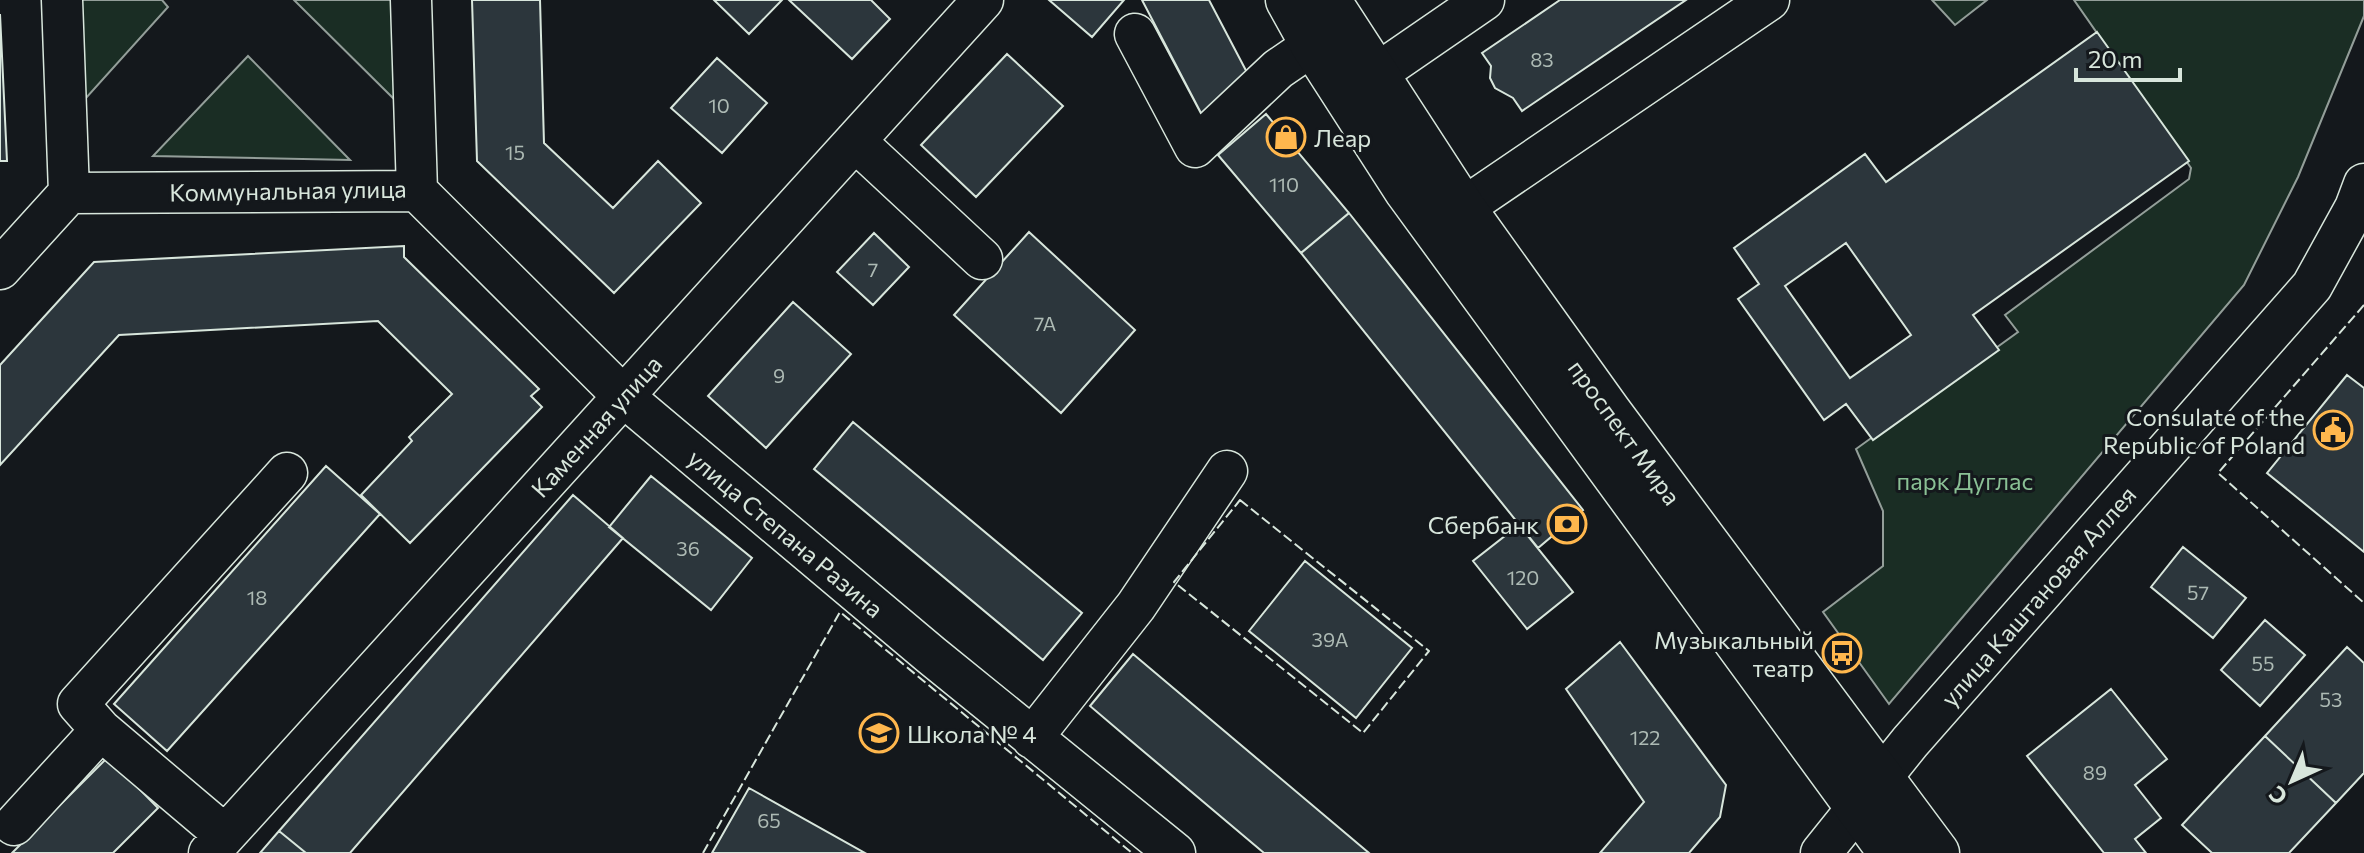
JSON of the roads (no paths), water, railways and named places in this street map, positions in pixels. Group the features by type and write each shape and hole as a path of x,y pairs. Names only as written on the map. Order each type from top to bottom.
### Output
{"main road":[{"name":"проспект Мира","path":"1288,0 1313,45 1434,230 1869,793 1937,853"},
{"name":"проспект Мира","path":"1328,0 1463,208 1869,793 1891,853"}],"street":[{"path":"0,269 69,193 62,0"},
{"name":"Коммунальная улица","path":"69,193 417,191 411,0"},
{"name":"Каменная улица","path":"217,844 983,0"},
{"path":"1375,75 1484,0"},
{"path":"1463,208 1769,0"},
{"path":"1135,34 1195,147 1278,69 1313,45"},
{"path":"855,141 982,259"},
{"name":"улица Каштановая Аллея","path":"1821,853 1869,793 2312,286 2355,208 2364,184"},
{"name":"улица Степана Разина","path":"417,191 623,396 1032,738 1175,853"},
{"path":"1032,738 1136,606 1227,471"},
{"path":"217,844 78,704 287,473"},
{"path":"14,825 101,730"}],"place":[{"name":"Леар","path":"1286,137"},
{"name":"Consulate of the Republic of Poland","path":"2333,430"},
{"name":"Сбербанк","path":"1567,524"},
{"name":"Музыкальный театр","path":"1842,653"},
{"name":"Школа № 4","path":"879,733"}],"park label":[{"name":"парк Дуглас","path":"1965,480"}]}
